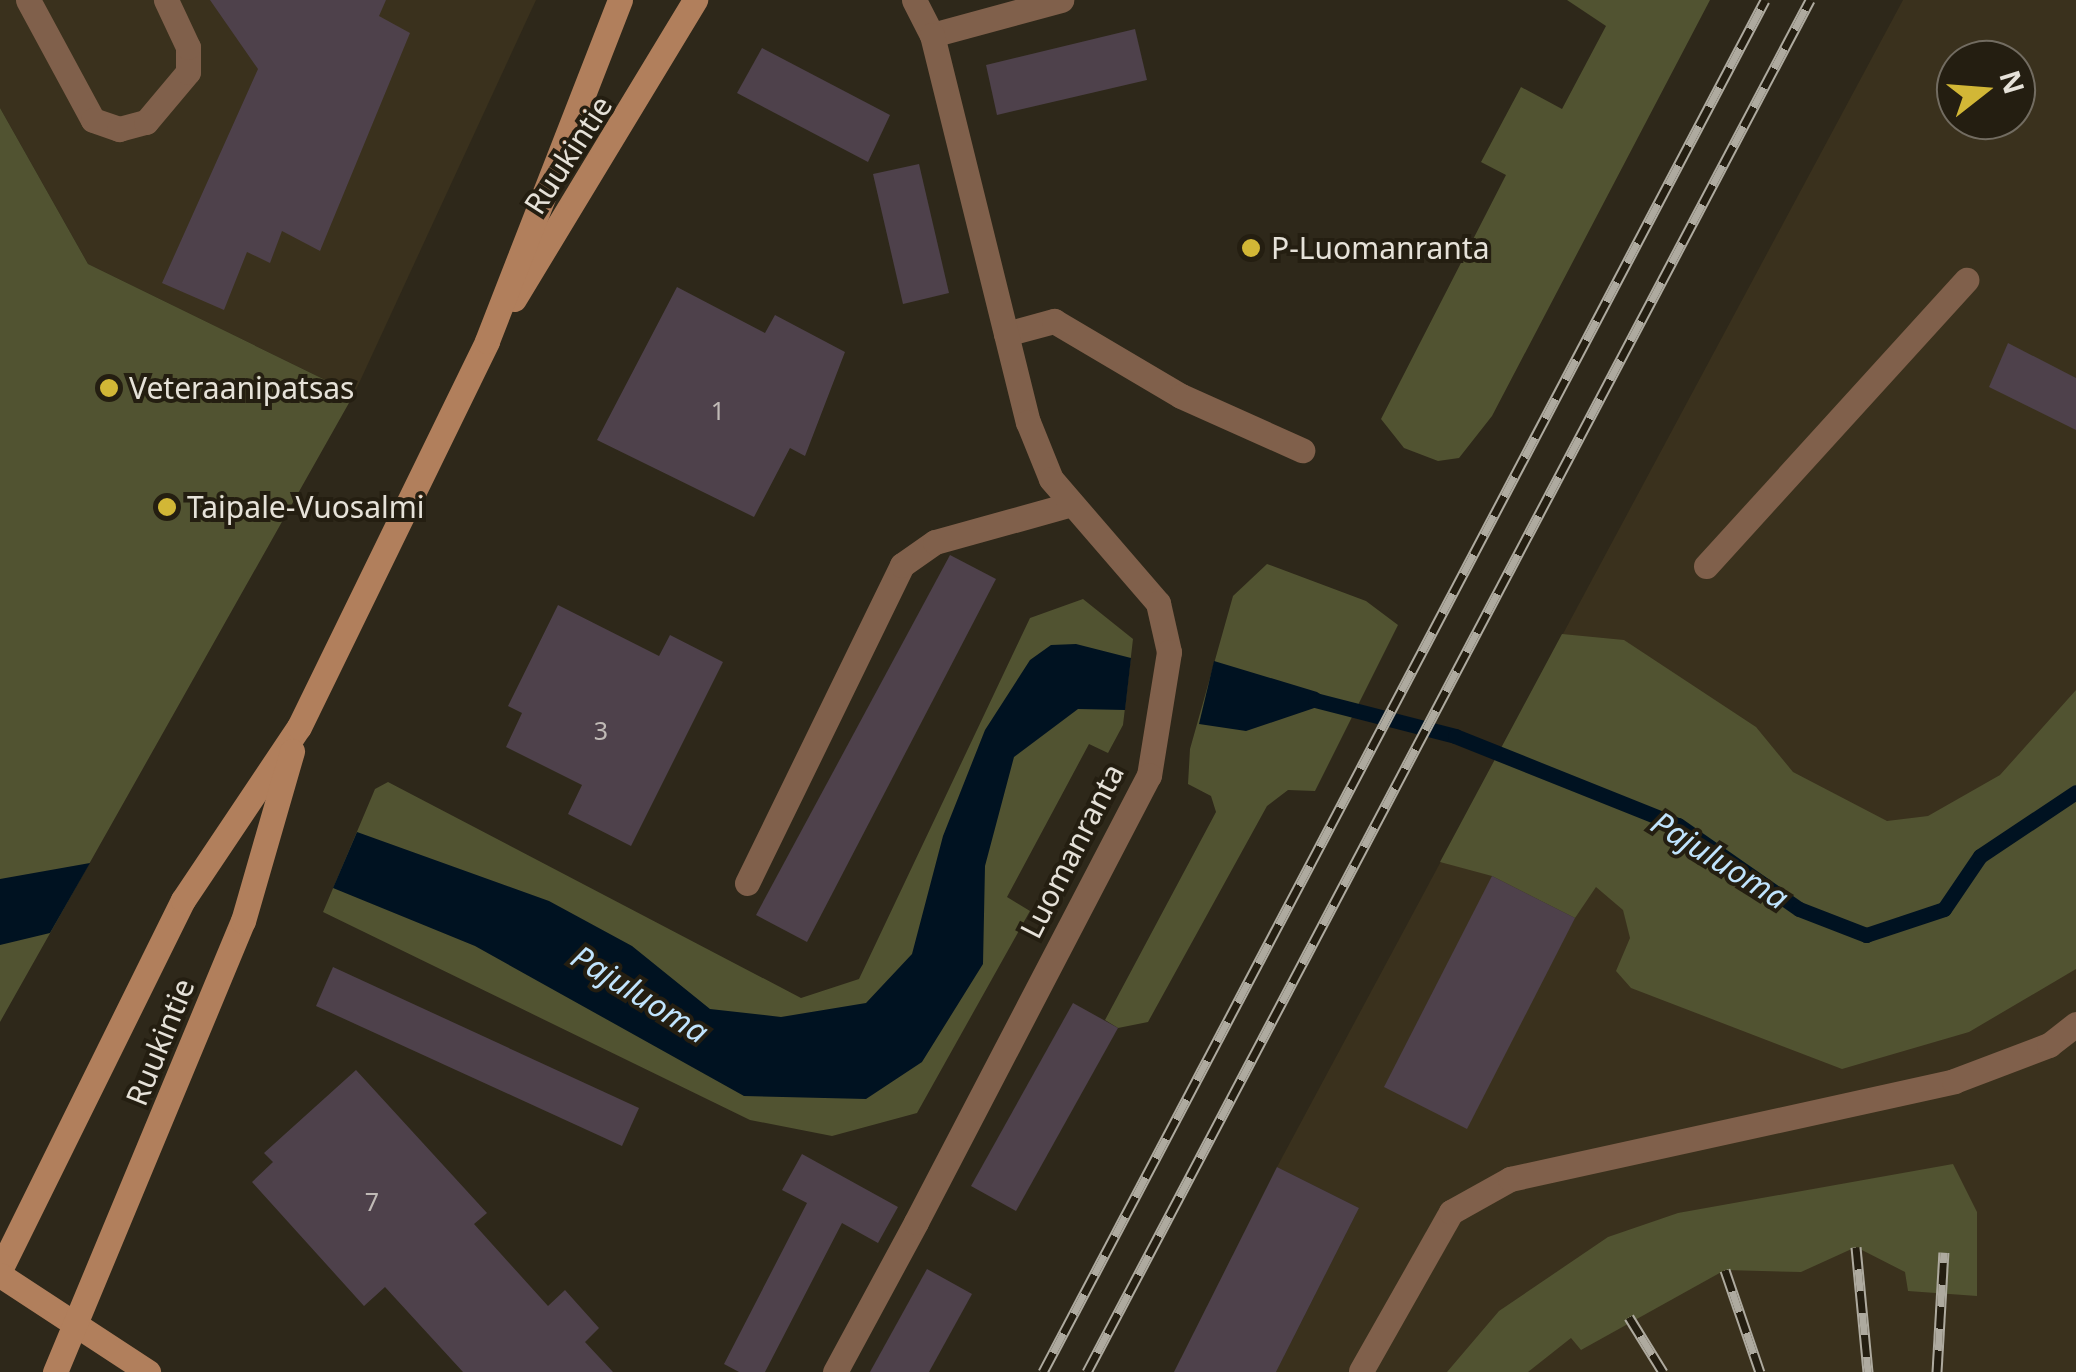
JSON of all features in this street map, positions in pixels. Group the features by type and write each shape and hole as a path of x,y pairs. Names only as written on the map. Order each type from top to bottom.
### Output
{"main road":[{"name":"Ruukintie","path":"0,1272 183,900 299,727 488,341 620,0"},
{"name":"Ruukintie","path":"488,341 695,0"},
{"name":"Ruukintie","path":"55,1372 243,921 299,727"},
{"path":"0,1272 148,1372"}],"street":[{"path":"28,0 93,120 119,129 146,122 188,72 188,47 166,0"},
{"name":"Luomanranta","path":"835,1372 1149,775 1162,729 1169,652 1158,604 1134,565 1072,504 1028,422 932,35 914,0"},
{"path":"932,35 1061,0"},
{"path":"1706,566 1966,280"},
{"path":"1006,334 1054,320 1182,396 1302,450"},
{"path":"747,883 902,565 935,542 1072,504"},
{"path":"1360,1370 1450,1212 1510,1179 1954,1081 2049,1045 2076,1024"}],"shaded area":[{"path":"0,0 536,0 354,394 88,264 0,108"},
{"path":"1903,0 2076,0 2076,1372 1276,1372 1359,1208 1277,1167"}],"green space":[{"path":"1567,0 1710,0 1492,416 1459,458 1438,461 1404,448 1381,419 1506,175 1481,162 1521,87 1562,109 1606,26"},
{"path":"0,108 88,264 354,394 0,1022"},
{"path":"1267,564 1366,601 1398,625 1315,791 1288,790 1267,806 1148,1022 1118,1028 1105,1020 1216,812 1211,796 1188,784 1190,749 1233,596"},
{"path":"1083,599 1133,639 1123,725 1108,753 1089,744 1007,897 1030,911 917,1113 832,1136 750,1120 323,912 375,789 388,782 801,998 859,979 1030,618"},
{"path":"1562,634 1624,640 1756,727 1793,772 1887,821 1928,816 2000,775 2076,690 2076,969 1969,1032 1842,1069 1631,988 1616,971 1630,938 1623,910 1596,887 1575,918 1492,876 1440,862"},
{"path":"1953,1164 1977,1212 1977,1296 1908,1291 1905,1272 1856,1247 1801,1272 1725,1270 1581,1350 1571,1338 1528,1372 1447,1372 1499,1311 1608,1237 1678,1213"}],"water":[{"path":"1076,644 1131,658 1125,710 1078,709 1014,757 985,866 983,964 922,1062 866,1099 744,1096 475,946 333,888 357,832 549,901 632,946 710,1009 781,1017 866,1003 912,954 943,836 985,730 1030,660 1051,645"},
{"path":"1214,661 1317,692 1332,702 1246,731 1199,724"},
{"path":"90,863 50,933 0,945 0,879"}],"building":[{"path":"210,0 386,0 379,16 410,33 320,251 282,231 270,263 247,252 224,310 162,283 258,69"},
{"path":"1135,29 1147,80 997,115 986,65"},
{"path":"762,48 890,115 868,162 737,93"},
{"path":"919,164 949,293 903,304 873,174"},
{"path":"677,287 765,333 775,315 845,352 805,456 790,448 754,517 597,440"},
{"path":"2008,343 2076,378 2076,430 1989,387"},
{"path":"950,555 996,579 807,942 756,915"},
{"path":"558,605 659,656 670,635 723,662 631,846 568,814 582,785 506,747 522,713 508,706"},
{"path":"1492,876 1575,918 1467,1129 1384,1087"},
{"path":"333,967 639,1108 622,1146 316,1006"},
{"path":"1073,1003 1118,1028 1016,1211 971,1186"},
{"path":"356,1070 487,1213 474,1224 548,1306 565,1290 599,1328 585,1342 613,1372 463,1372 385,1287 364,1306 252,1182 273,1162 264,1153"},
{"path":"802,1154 898,1207 878,1243 842,1223 765,1372 739,1372 724,1364 807,1203 782,1190"},
{"path":"1277,1167 1359,1208 1276,1372 1174,1372"},
{"path":"927,1269 972,1294 929,1372 870,1372"}],"waterway":[{"name":"Pajuluoma","path":"1315,700 1455,736 1678,825 1799,909 1866,935 1944,909 1980,856 2076,792"}],"railway":[{"path":"1043,1372 1765,0"},
{"path":"1087,1372 1810,0"},
{"path":"1856,1247 1868,1372"},
{"path":"1937,1372 1944,1252"},
{"path":"1725,1270 1760,1372"},
{"path":"1629,1317 1663,1372"}],"place":[{"name":"P-Luomanranta","path":"1251,248"},
{"name":"Veteraanipatsas","path":"109,388"},
{"name":"Taipale-Vuosalmi","path":"167,507"}]}
